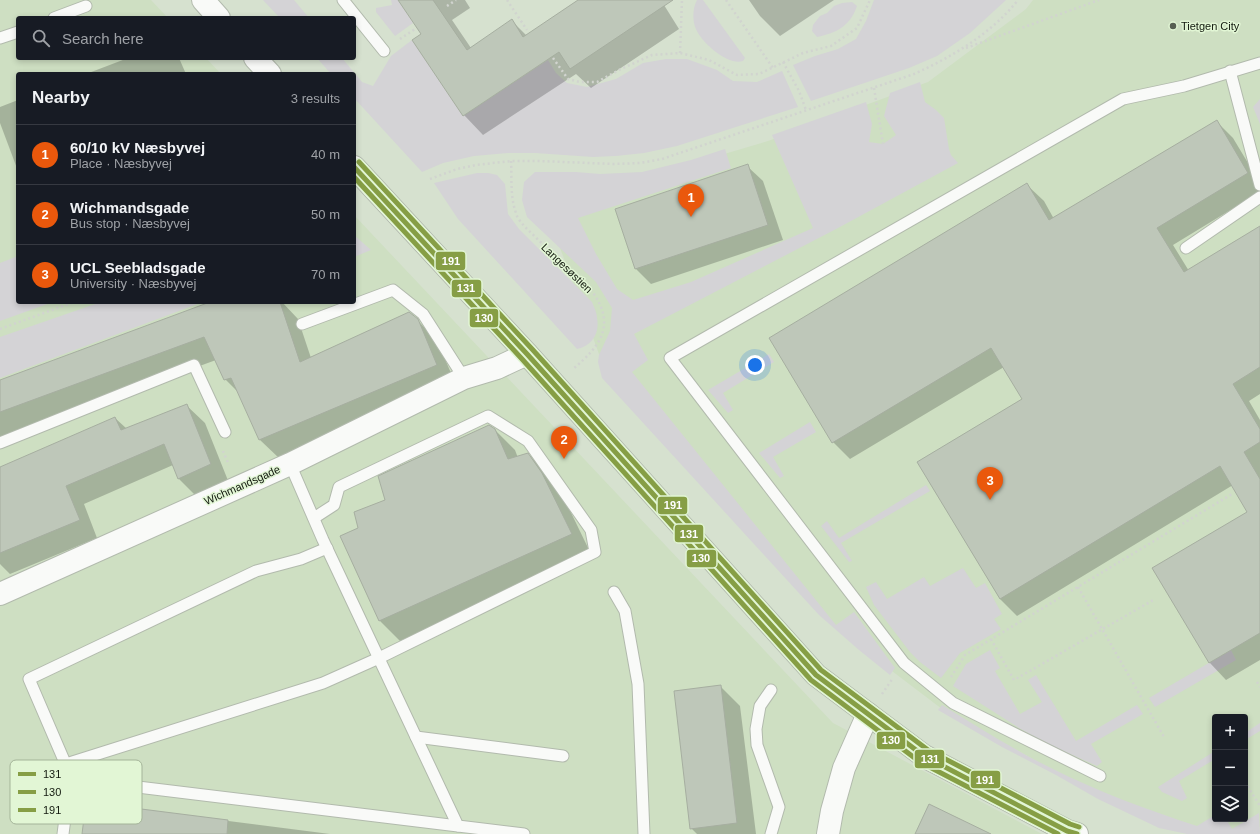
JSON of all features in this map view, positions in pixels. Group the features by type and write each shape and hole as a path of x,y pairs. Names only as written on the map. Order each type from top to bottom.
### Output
{"street":[{"path":"203,0 217,16"},
{"path":"257,60 268,72"},
{"path":"356,169 527,354 816,675 924,756 1067,831 1077,834"},
{"name":"Wichmandsgade","path":"0,594 290,464 464,378 497,368 527,354"},
{"path":"828,834 832,811 844,768 868,714"}],"lane":[{"path":"343,0 356,16"},
{"path":"59,16 86,6"},
{"path":"356,16 384,51"},
{"path":"0,38 16,33"},
{"path":"1100,776 953,702 904,664 670,358 1122,99 1184,86 1260,62"},
{"path":"1230,71 1260,185"},
{"path":"1186,248 1260,197"},
{"path":"356,304 393,290 423,314 464,378"},
{"path":"302,324 356,304"},
{"path":"0,443 194,365 225,432"},
{"path":"79,760 323,683 379,658 595,552 591,530 528,441 488,416 339,487 334,505 314,518"},
{"path":"290,464 458,826"},
{"path":"64,760 29,679 256,571 301,559 328,548"},
{"path":"614,592 625,610 638,684 644,834"},
{"path":"771,690 760,706 756,728 757,745 779,807 771,834"},
{"path":"416,737 563,756"},
{"path":"142,787 524,834"},
{"path":"63,834 64,824"}],"path":[{"path":"447,6 456,0"},
{"path":"507,0 527,30"},
{"path":"680,53 682,0"},
{"path":"726,0 773,68"},
{"path":"553,58 568,79 580,82 597,82 652,55 680,53 709,60 736,75 760,74 802,53 831,46 857,28 870,0"},
{"path":"430,179 458,169 476,165 511,161 614,164 640,163 662,159 914,74 938,63 962,49 990,27 1018,0"},
{"path":"962,49 1099,0"},
{"path":"783,62 799,90 806,111"},
{"path":"874,88 883,144"},
{"name":"Langesøstien","path":"511,161 513,200 519,219 524,226 594,294 602,310 604,321 603,332 599,341 589,355 554,384"},
{"path":"0,329 69,304"},
{"path":"225,432 220,444 238,487"},
{"path":"941,692 965,655 1232,494"},
{"path":"1078,587 1164,737"},
{"path":"991,640 1014,680 1155,599"},
{"path":"868,714 904,664"},
{"path":"1257,682 1260,687"},
{"path":"1248,786 1260,806"}],"shaded area":[{"path":"0,0 151,0 166,16 16,16 16,60 208,60 219,72 16,72 16,304 356,304 356,217 833,723 1042,834 0,834"},
{"path":"263,0 294,0 307,16 278,16"},
{"path":"391,0 398,0 413,23 395,36 376,12 376,8 392,5"},
{"path":"697,0 703,0 745,58 743,61 737,62 724,58 701,38 696,29 693,16"},
{"path":"874,0 1006,0 970,33 937,56 909,68 811,101 793,65 838,49 856,39 866,21"},
{"path":"1033,0 1260,0 1260,827 1218,834 1087,789 942,709 834,627 606,373 545,207 768,141 928,82 1026,9"},
{"path":"852,2 857,6 847,24 837,31 817,37 812,31 813,25 820,16 827,13 834,6"},
{"path":"412,40 463,116 548,60 556,73 567,83 587,87 616,79 643,63 666,59 687,59 717,70 733,81 757,82 782,71 798,107 677,146 644,153 593,157 535,153 508,153 474,156 443,163 422,172 356,100 356,75 362,82 373,86 391,56"},
{"path":"319,60 344,60 354,72 329,72"},
{"path":"920,82 925,102 944,118 949,149 951,155 958,163 838,228 634,334 648,360 632,372 836,625 854,612 895,668 890,675 819,615 602,378 598,362 599,355 610,331 612,308 596,282 527,217 522,200 524,182 535,172 576,172 600,174 642,172 691,160 725,149 731,168 578,218 596,254 617,289 633,300 691,282 813,228 772,135 866,102 872,124 869,142 883,144 896,135 884,116 890,93"},
{"path":"1260,99 1260,124 1253,107"},
{"path":"477,173 497,175 505,184 508,214 519,229 592,302 598,324 594,338 587,345 577,349 458,219 434,183"},
{"path":"356,237 371,250 356,256"},
{"path":"16,257 16,304 47,304 0,321 0,263"},
{"path":"95,304 198,304 0,378 0,337"},
{"path":"769,354 774,362 723,393 733,410 728,413 708,390"},
{"path":"810,422 816,432 773,457 784,476 780,478 759,453"},
{"path":"926,485 930,491 841,543 852,561 849,562 821,526 827,521 839,538"},
{"path":"963,568 976,588 985,583 1002,614 994,619 1001,629 960,653 941,678 920,662 910,652 874,605 866,587 876,582 887,599 924,577 930,586"},
{"path":"990,650 1000,668 995,671 1020,714 1042,702 1028,680 1036,675 1076,741 1137,705 1143,714 1091,744 1102,762 1097,766 1048,744 1019,728 953,686 966,664"},
{"path":"1231,650 1236,660 1155,707 1149,698"},
{"path":"942,705 1024,754 1070,777 1142,807 1197,826 1212,817 1212,822 1228,822 1232,829 1244,822 1248,822 1248,820 1259,813 1260,834 1187,834 1159,828 1098,799 1002,747 938,710"},
{"path":"1260,723 1260,731 1248,738 1248,731"},
{"path":"1212,753 1212,761 1179,781 1187,798 1182,801 1162,792 1158,787"}],"building":[{"path":"398,0 433,0 467,50 512,19 523,37 578,0 673,0 570,69 559,52 463,116 412,40 421,34"},
{"path":"1217,120 1248,173 1157,228 1184,272 1260,226 1260,367 1233,384 1260,429 1260,442 1244,452 1260,479 1260,633 1209,663 1152,568 1247,512 1220,466 1000,599 917,462 1022,399 991,348 832,443 769,338 1027,183 1049,220"},
{"path":"748,164 768,225 635,269 615,209"},
{"path":"205,304 281,304 300,362 409,312 418,319 437,365 259,440 231,378 224,380 204,337 0,412 0,380"},
{"path":"187,404 211,464 178,479 164,444 66,486 80,520 0,553 0,467 115,417 121,430"},
{"path":"489,425 495,429 508,459 528,453 542,473 572,534 379,621 340,536 358,528 354,512 385,500 378,476"},
{"path":"721,685 737,823 690,829 674,691"},
{"path":"929,804 991,834 915,834"},
{"path":"142,809 228,820 227,834 82,834 83,824 142,824"}],"transit line":[{"name":"191","path":"359,162 532,349 821,670 928,750 1070,824 1079,827"},
{"name":"131","path":"356,169 527,354 816,675 924,756 1067,831 1077,834"},
{"name":"130","path":"356,179 522,359 811,680 920,762 1058,834"}],"place":[{"name":"Tietgen City","path":"1173,26"},
{"name":"60/10 kV Næsbyvej","path":"691,217"},
{"name":"Wichmandsgade","path":"564,459"},
{"name":"UCL Seebladsgade","path":"990,500"}]}
